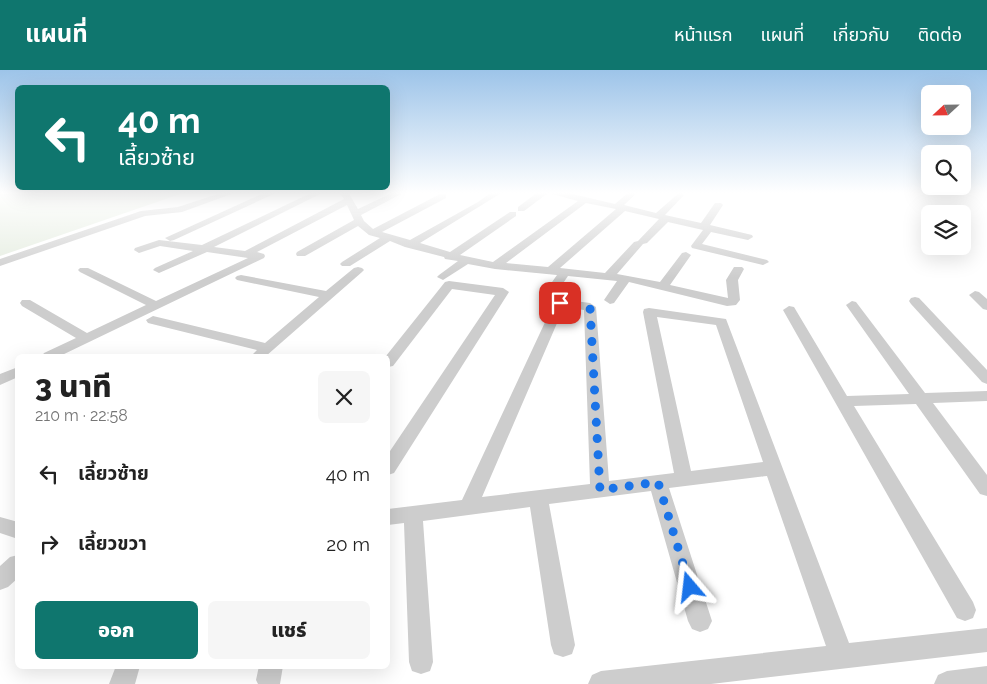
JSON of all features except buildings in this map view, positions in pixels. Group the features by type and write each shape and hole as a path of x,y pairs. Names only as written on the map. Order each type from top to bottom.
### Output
{"street":[{"path":"0,263 122,221"},
{"path":"170,238 209,221"},
{"path":"159,270 262,221"},
{"path":"250,252 304,221"},
{"path":"301,254 353,221"},
{"path":"360,221 373,233 465,261 512,269 608,276 664,286 716,300 732,302 732,280 738,268"},
{"path":"373,233 397,221"},
{"path":"408,245 451,221"},
{"path":"449,256 504,221"},
{"path":"495,266 556,221"},
{"path":"549,272 607,221"},
{"path":"608,276 659,221"},
{"path":"678,221 748,237"},
{"path":"664,286 691,251 709,221"},
{"path":"153,320 263,352 328,295 352,267 388,238"},
{"path":"53,354 260,256 159,243 138,250"},
{"path":"691,251 763,262"},
{"path":"443,277 465,261"},
{"path":"496,284 512,269"},
{"path":"84,270 156,306"},
{"path":"550,292 565,273"},
{"path":"241,278 328,295"},
{"path":"610,300 625,279"},
{"path":"390,360 449,285 503,292 390,465"},
{"path":"667,307 677,290"},
{"path":"975,296 987,306"},
{"path":"915,301 987,379"},
{"path":"468,507 560,303 590,307 600,490"},
{"path":"26,304 86,339"},
{"path":"852,305 987,489"},
{"path":"789,310 965,610"},
{"path":"684,479 648,312 721,322 842,656"},
{"path":"0,380 15,373"},
{"path":"843,401 987,396"},
{"path":"390,517 773,468"},
{"path":"658,482 700,622"},
{"path":"538,498 563,645"},
{"path":"413,514 420,662"},
{"path":"0,525 15,530"},
{"path":"0,580 15,567"},
{"path":"601,684 987,640"},
{"path":"122,684 127,669"},
{"path":"947,684 987,679"}],"shaded area":[{"path":"0,221 103,221 0,256"}],"route":[{"path":"560,303 590,307 600,490 658,482 690,587"}]}
